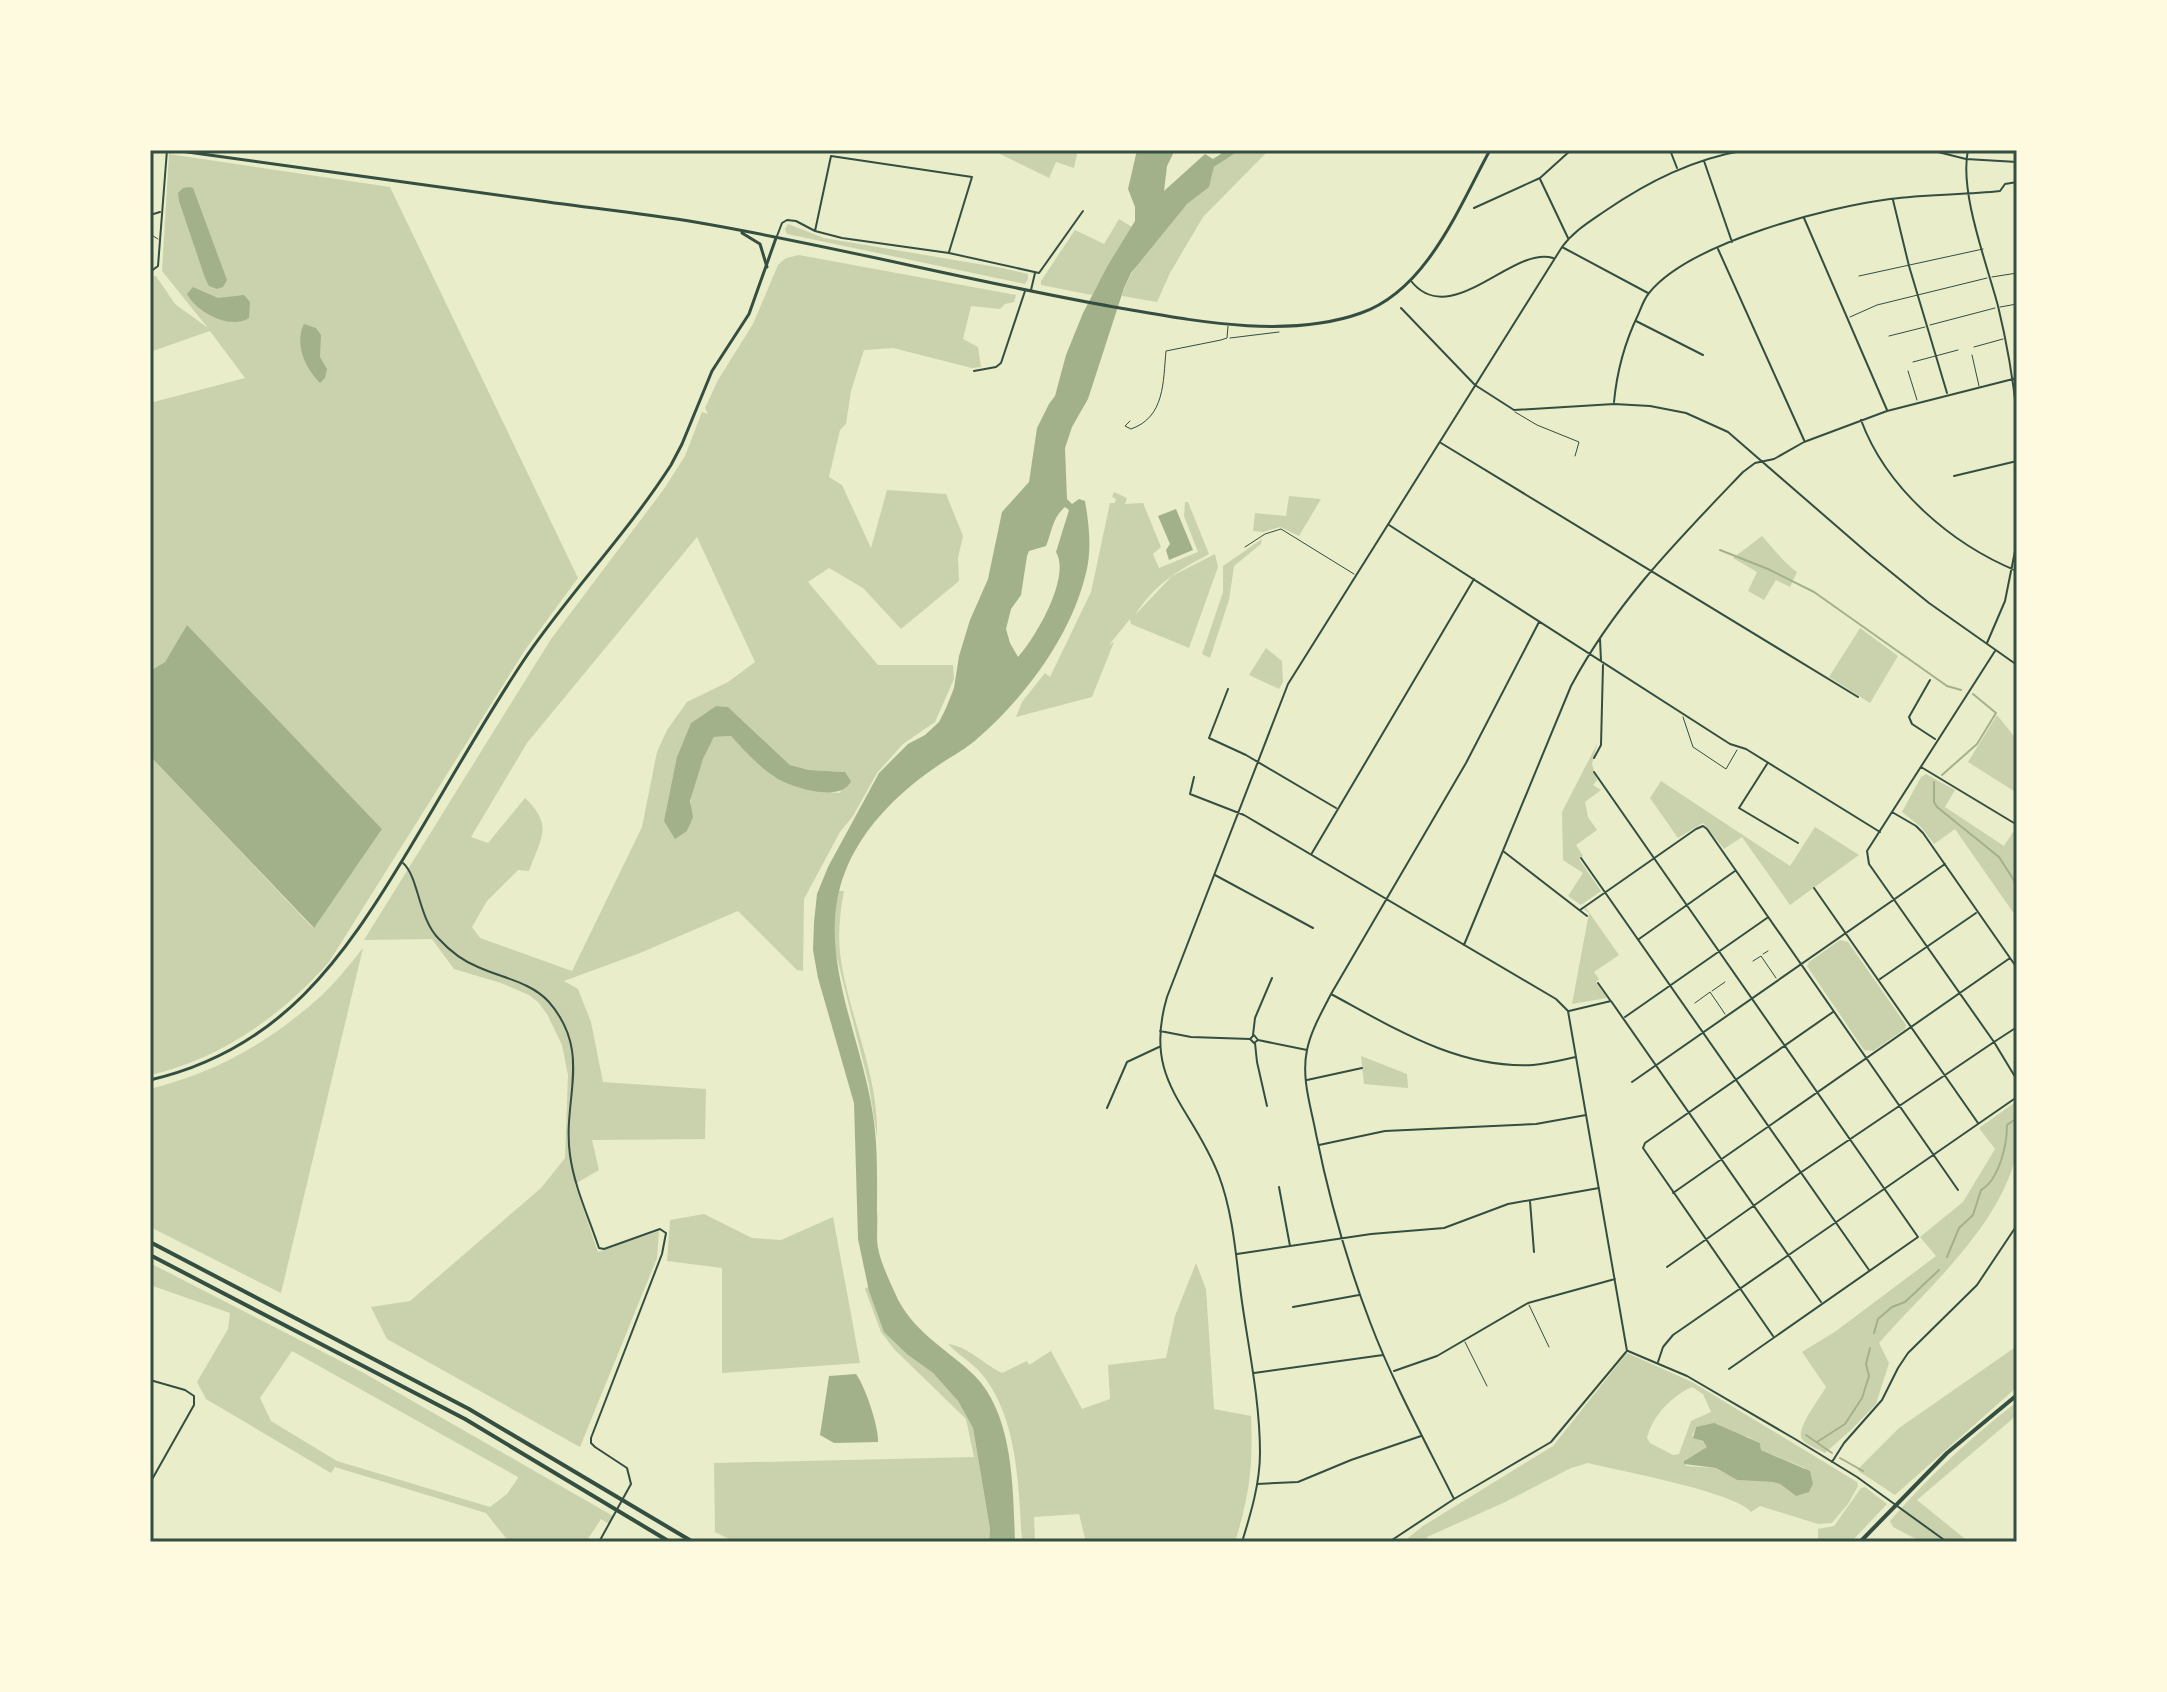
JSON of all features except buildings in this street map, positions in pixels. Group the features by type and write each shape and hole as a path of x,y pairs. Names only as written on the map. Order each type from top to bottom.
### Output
{"main road":[{"path":"173,150 693,222 1074,300 1228,324 1278,325 1346,318 1379,306 1396,294 1443,235 1490,150"},
{"path":"739,230 760,244 767,267"},
{"path":"150,1080 219,1058 271,1024 317,982 357,933 527,655 671,465 712,371 749,314 776,238"},
{"path":"150,1242 469,1409 693,1542"},
{"path":"150,1255 465,1419 670,1542"},
{"path":"1860,1542 1947,1453 2017,1395"}],"street":[{"path":"150,272 158,266 167,150"},
{"path":"815,231 832,150"},
{"path":"1474,208 1540,178 1571,150"},
{"path":"1670,150 1678,169"},
{"path":"1242,1542 1257,1484 1260,1455 1252,1373 1230,1219 1219,1176 1168,1084 1159,1047 1159,1031 1167,997 1288,684 1562,247 1583,226 1647,183 1704,160 1746,150"},
{"path":"1930,150 1966,159 2017,162"},
{"path":"1968,150 1968,194 2015,378 2017,416"},
{"path":"831,156 972,177 949,253"},
{"path":"1704,160 1732,242"},
{"path":"1540,178 1569,239"},
{"path":"1614,404 1616,372 1625,341 1649,293 1694,259 1804,217 1847,206 1892,198 2000,191 2005,184 2017,182"},
{"path":"1892,198 1947,394"},
{"path":"776,238 782,223 796,221 815,231 1041,272 1083,211"},
{"path":"150,215 161,212"},
{"path":"1804,217 1887,411"},
{"path":"1562,247 1649,293"},
{"path":"1717,248 1804,442"},
{"path":"1410,280 1425,294 1443,296 1484,283 1537,256 1554,259"},
{"path":"974,371 996,367 1001,363 1035,272"},
{"path":"1401,308 1475,385 1514,410 1614,404 1662,408 1710,422 1728,432 1929,603 2017,665"},
{"path":"1635,320 1703,355"},
{"path":"1464,945 1571,686 1589,654 1649,571 1743,472 1762,461 1785,455 1804,442 1887,411 2015,378"},
{"path":"1861,420 1884,468 1926,512 1979,553 2015,570"},
{"path":"1440,442 1858,697"},
{"path":"1954,476 2017,461"},
{"path":"1388,525 1683,714 1880,832"},
{"path":"1986,644 2015,570 2017,541"},
{"path":"1311,854 1474,579"},
{"path":"1454,1499 1384,1354 1361,1295 1319,1145 1306,1081 1307,1050 1314,1027 1331,994 1466,763 1539,622"},
{"path":"1594,758 1601,745 1601,638"},
{"path":"1995,650 1867,851 1869,864 1994,1042 2017,1080"},
{"path":"1930,680 1909,717 1915,726 1936,740"},
{"path":"1228,689 1209,738 1257,761 1337,809"},
{"path":"1768,763 1739,808 1798,843"},
{"path":"1920,766 2014,823"},
{"path":"1594,772 1918,1237 1729,1369"},
{"path":"1194,777 1190,794 1237,812 1311,854 1556,999 1568,1011 1627,1351 1551,1442 1454,1499 1389,1542"},
{"path":"1892,812 1916,826 2017,968"},
{"path":"1580,910 1703,826 1958,1190"},
{"path":"1503,851 1587,916"},
{"path":"1581,858 1869,1271"},
{"path":"401,862 407,865 426,920 437,937 465,961 537,992 558,1015 574,1056 569,1116 572,1167 599,1248 604,1249 660,1229 666,1233 662,1254 591,1438 595,1447 627,1468 631,1479 631,1489 599,1542"},
{"path":"1632,1082 1945,864"},
{"path":"1638,939 1736,871"},
{"path":"1213,874 1313,928"},
{"path":"1814,888 1978,1124"},
{"path":"1878,981 1977,912"},
{"path":"1623,1019 1768,917"},
{"path":"1673,1193 2010,958"},
{"path":"1267,1106 1253,1035 1255,1018 1272,978"},
{"path":"1598,983 1822,1304"},
{"path":"1331,994 1406,1035 1447,1053 1534,1065 1577,1057"},
{"path":"1568,1011 1611,1001"},
{"path":"1774,1337 1643,1148 1645,1143 1688,1112 1833,1012"},
{"path":"1667,1267 2017,1027"},
{"path":"1159,1031 1191,1037 1250,1039 1307,1050"},
{"path":"1250,1039 1253,1035"},
{"path":"1107,1108 1127,1062 1159,1047"},
{"path":"1306,1081 1362,1068"},
{"path":"1658,1362 1663,1347 1673,1335 2017,1097"},
{"path":"1319,1145 1385,1131 1536,1124 1587,1115"},
{"path":"1279,1187 1291,1248"},
{"path":"1235,1255 1371,1234 1444,1228 1508,1204 1600,1188"},
{"path":"1530,1200 1534,1252"},
{"path":"1832,1462 1844,1443 1882,1400 1908,1353 1977,1285 2017,1225"},
{"path":"1392,1371 1437,1356 1528,1303 1616,1279"},
{"path":"1293,1307 1361,1295"},
{"path":"1627,1351 1658,1362 1832,1462 1947,1542"},
{"path":"1252,1373 1384,1354"},
{"path":"150,1380 185,1390 194,1396 194,1405 150,1483"},
{"path":"1257,1484 1298,1482 1422,1435"}],"lane":[{"path":"150,234 160,239"},
{"path":"1859,276 1983,249"},
{"path":"1848,318 1873,306 2017,273"},
{"path":"1889,336 2017,304"},
{"path":"1227,338 1228,324"},
{"path":"1130,421 1125,426 1131,429 1155,414 1166,351 1227,338 1279,332"},
{"path":"1974,347 2006,339"},
{"path":"1913,362 1958,350"},
{"path":"1972,355 1979,386"},
{"path":"1908,371 1918,402"},
{"path":"1514,410 1528,420 1579,442 1575,456"},
{"path":"1245,547 1265,534 1281,529 1356,575"},
{"path":"1683,714 1693,747 1726,769 1738,747"},
{"path":"1753,961 1768,951"},
{"path":"1761,956 1778,981"},
{"path":"1695,1003 1725,982"},
{"path":"1710,992 1727,1016"},
{"path":"1528,1303 1549,1347"},
{"path":"1464,1340 1487,1386"}],"shaded area":[{"path":"992,150 1078,150 1074,168 1056,162 1049,178"},
{"path":"1137,150 1175,150 1167,166 1164,191 1205,154 1213,159 1227,150 1240,150 1214,167 1209,187 1187,204 1131,273 1088,399 1072,427 1065,448 1067,499 1072,504 1079,499 1085,501 1089,555 1079,596 1058,642 1029,684 996,721 973,742 917,781 874,824 843,876 835,923 840,978 873,1115 877,1163 877,1239 881,1260 910,1318 974,1375 997,1411 1004,1432 1012,1477 1015,1542 989,1542 990,1529 973,1428 958,1401 933,1373 884,1332 869,1291 858,1239 854,1103 818,978 813,950 814,922 817,894 828,867 879,773 908,744 925,735 939,722 946,708 954,688 959,656 970,620 988,579 1002,512 1029,482 1037,428 1055,396 1066,355 1083,313 1135,221 1135,207 1128,189","holes":["1065,507 1069,510 1056,552 1059,576 1055,591 1042,622 1018,657 1006,629 1011,609 1021,595 1027,556 1029,551 1046,546 1057,516"]},
{"path":"1240,150 1269,150 1203,217 1157,302 1122,296 1131,274 1159,235 1204,190 1214,167"},
{"path":"169,154 390,187 578,578 525,650 329,962 291,1000 248,1033 201,1058 150,1075 150,756 313,928 382,829 187,626 165,662 150,671 150,403 245,378 210,331 150,352 150,276 156,276 175,304 208,328 162,271"},
{"path":"193,188 227,280 223,287 217,289 209,286 205,278 179,201 178,193"},
{"path":"1119,219 1132,227 1092,295 1041,285 1075,230 1104,244"},
{"path":"788,224 824,238 1002,268 1028,274 1028,279 1025,284 787,234 785,229"},
{"path":"799,255 1016,295 1014,302 1000,309 971,306 963,339 978,347 981,367 972,368 893,348 864,350 829,477 842,485 871,548 887,490 946,494 963,536 958,558 959,581 901,629 863,588 829,568 808,582 878,665 953,665 954,679 935,722 903,744 877,773 853,816 840,832 804,899 803,971 797,970 738,911 564,981 578,989 591,1022 603,1082 706,1089 705,1139 592,1140 599,1170 575,1184 598,1252 659,1231 657,1258 580,1447 387,1339 371,1307 410,1301 541,1188 565,1158 568,1075 562,1045 538,1002 501,983 454,969 432,939 364,940 551,639 664,489 685,456 702,412 708,414 705,408 718,380 753,324 778,265 786,258","holes":["697,537 755,662 728,682 687,702 667,730 657,752 642,827 572,971 480,938 472,927 487,901 518,870 529,871 541,840 542,824 540,816 525,798 488,843 471,837 527,743","716,706 728,707 790,765 809,770 845,772 840,793 792,783 767,770 731,736 714,737 694,783 687,831 691,723"]},
{"path":"193,287 218,298 244,295 250,302 249,318 233,322 215,318 198,307 187,294"},
{"path":"304,324 316,328 321,335 320,357 327,369 320,383 310,370 301,348"},
{"path":"1114,492 1127,498 1125,504 1143,503 1161,547 1153,554 1159,568 1198,552 1184,516 1185,502 1188,502 1209,554 1172,576 1215,554 1218,567 1189,648 1131,624 1130,619 1109,645 1114,642 1092,697 1016,717 1022,702 1045,673 1050,677 1091,592 1110,503 1115,503 1116,499 1112,497","holes":["1172,576 1135,615 1150,595"]},
{"path":"1289,496 1321,499 1299,536 1280,527 1263,532 1253,531 1255,513 1286,516"},
{"path":"1176,509 1193,550 1169,560 1166,550 1170,544 1158,516"},
{"path":"1762,536 1797,572 1790,587 1776,580 1764,600 1748,591 1757,572 1733,558"},
{"path":"1262,539 1261,544 1234,566 1229,600 1210,658 1202,654 1223,592 1223,566"},
{"path":"187,625 382,829 314,928 150,756 150,671 165,662"},
{"path":"1860,628 1898,656 1870,703 1829,677"},
{"path":"1266,648 1282,661 1283,682 1279,689 1249,675"},
{"path":"716,706 728,707 790,765 809,770 845,772 851,781 846,788 828,792 795,786 765,770 731,736 714,737 703,759 690,801 693,817 687,831 675,839 664,821 677,757 691,723"},
{"path":"1997,715 2017,740 2017,793 1968,762"},
{"path":"1597,744 1592,764 1597,780 1593,785 1601,790 1585,802 1588,817 1597,830 1576,845 1583,856 1579,859 1601,891 1581,905 1568,896 1583,873 1563,860 1562,812"},
{"path":"1926,774 1955,790 1945,807 2004,846 2017,826 2017,918 1955,829 1934,844 1921,827 1902,812 1921,777"},
{"path":"1661,781 1790,866 1815,827 1859,855 1790,905 1742,837 1724,849 1703,823 1678,838 1650,798"},
{"path":"839,891 844,891 840,953 873,1090 877,1137 869,1085 833,942"},
{"path":"1586,908 1619,955 1594,972 1599,979 1596,982 1607,998 1572,1004 1589,913"},
{"path":"1840,940 1848,942 1906,1025 1905,1029 1873,1051 1864,1050 1807,966"},
{"path":"363,948 281,1293 150,1227 150,1089 198,1074 263,1041 322,995"},
{"path":"1361,1056 1407,1074 1408,1088 1364,1084"},
{"path":"2017,1101 2017,1150 2007,1183 1993,1209 1958,1257 1879,1343 1889,1363 1876,1404 1825,1453 1809,1445 1802,1439 1802,1428 1826,1387 1802,1352 1836,1331 1936,1256 1920,1237 1963,1202 1995,1149 1979,1128"},
{"path":"704,1214 752,1238 781,1240 833,1217 860,1363 722,1373 722,1268 667,1261 670,1220"},
{"path":"150,1263 362,1372 613,1516 609,1524 601,1519 586,1542 509,1542 486,1513 335,1467 331,1473 206,1399 197,1382 228,1329 230,1313 150,1285","holes":["292,1351 518,1477 507,1494 490,1507 337,1461 271,1421 260,1398"]},
{"path":"1196,1263 1206,1289 1214,1409 1251,1416 1249,1480 1235,1542 1086,1542 1079,1514 1034,1517 1035,1542 1022,1542 1018,1478 1005,1416 985,1378 948,1344 969,1352 1002,1373 1027,1361 1029,1365 1051,1351 1082,1409 1110,1399 1108,1365 1166,1358 1175,1316"},
{"path":"869,1286 908,1355 933,1373 958,1401 973,1428 990,1529 989,1542 735,1542 715,1532 714,1463 974,1457 966,1419 894,1349 881,1332 865,1289"},
{"path":"2017,1346 2017,1387 1895,1495 1857,1470 1899,1428"},
{"path":"1627,1353 1692,1382 1857,1482 1858,1486 1832,1523 1818,1524 1760,1506 1751,1512 1741,1504 1701,1490 1588,1463 1571,1468 1427,1537 1428,1542 1403,1542 1423,1526 1553,1446","holes":["1692,1387 1703,1394 1711,1412 1691,1421 1679,1454 1673,1455 1650,1443 1647,1438 1664,1407","1696,1427 1748,1437 1760,1443 1761,1450 1805,1468 1796,1496 1780,1484 1737,1480 1716,1468 1686,1466 1685,1460 1708,1447 1692,1436"]},
{"path":"856,1374 871,1407 878,1442 834,1443 820,1435 829,1376"},
{"path":"2017,1402 2017,1415 1917,1500 1969,1542 1922,1542 1893,1527 1890,1521 1935,1473"},
{"path":"1714,1423 1760,1443 1761,1450 1810,1471 1813,1484 1809,1492 1796,1496 1780,1484 1737,1480 1716,1468 1684,1464 1684,1461 1707,1447 1703,1441 1693,1438 1696,1427"},
{"path":"1865,1487 1887,1504 1851,1542 1818,1542 1818,1529 1834,1526 1861,1488"}],"waterway":[{"path":"1720,550 1814,592 1947,686 1961,690"},
{"path":"1942,775 1977,744 1996,713 1973,694"},
{"path":"1934,782 1937,807 1999,857 2017,885"},
{"path":"1947,1257 1959,1228 1973,1215 1981,1190 1997,1170 2004,1152 2007,1125 2017,1118"},
{"path":"1874,1333 1878,1319 1892,1307 1905,1302 1939,1270"},
{"path":"1817,1442 1845,1424 1862,1398 1869,1376 1866,1364 1870,1348"},
{"path":"1806,1435 1832,1453"},
{"path":"1840,1458 1863,1471"}]}
